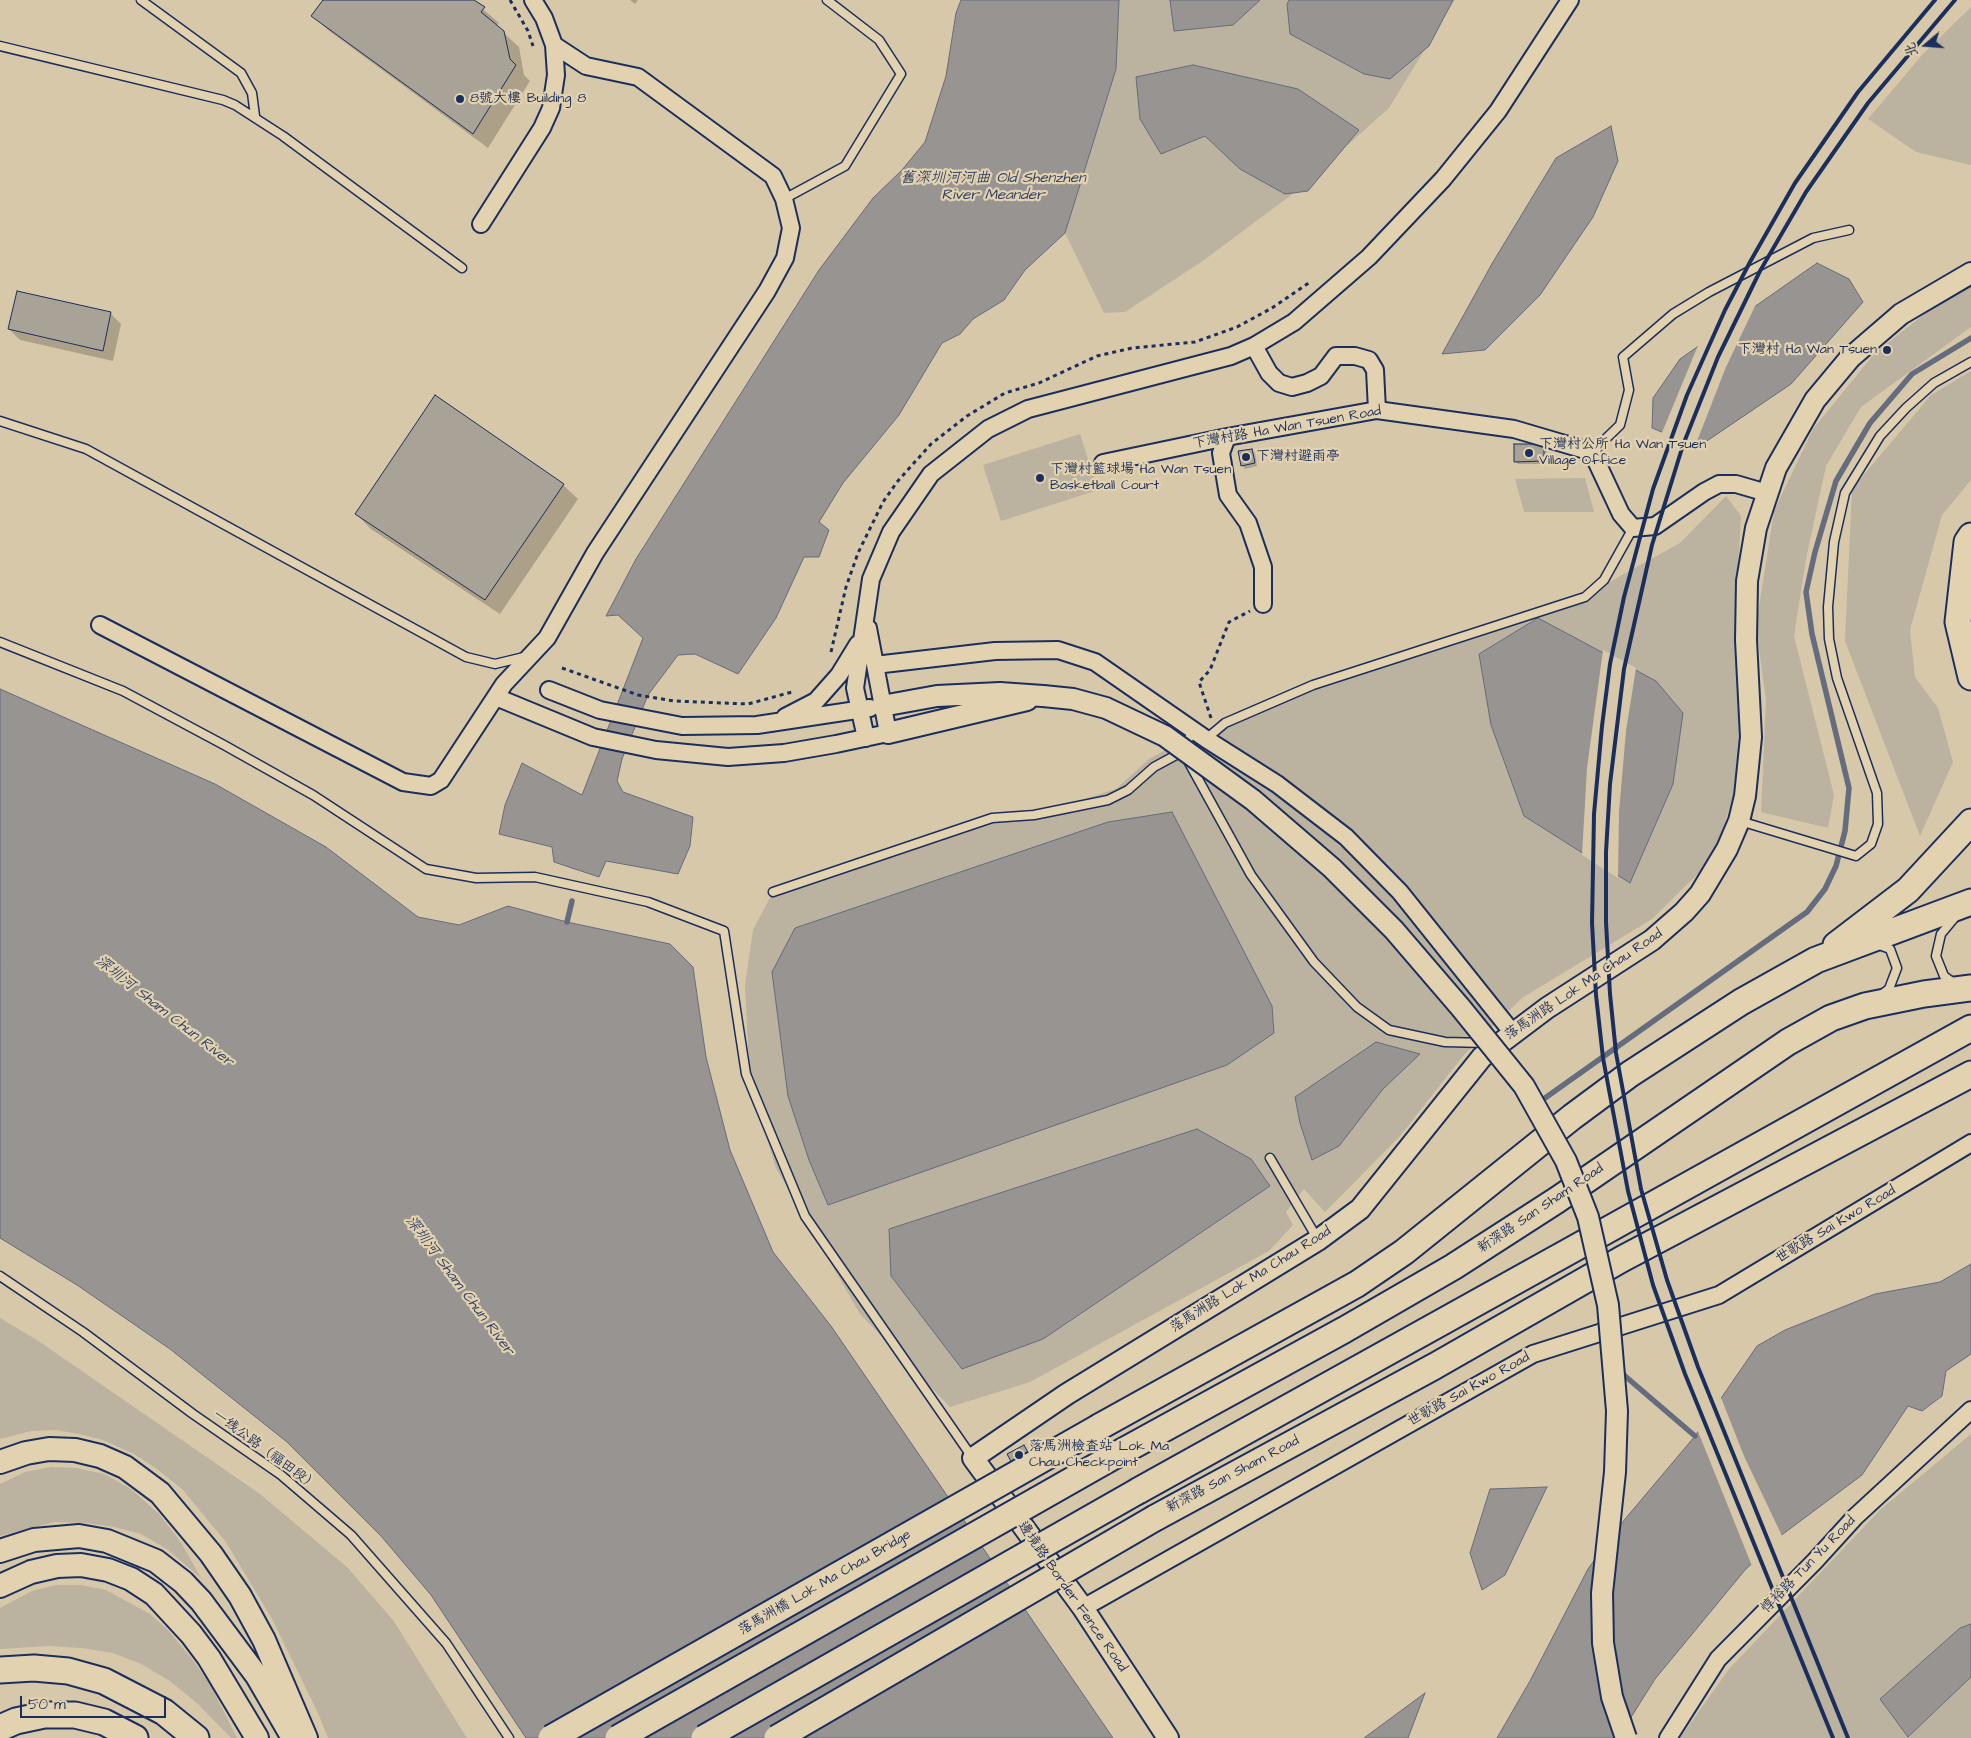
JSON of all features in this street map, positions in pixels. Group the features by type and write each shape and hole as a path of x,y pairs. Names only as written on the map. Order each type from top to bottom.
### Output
{"main road":[{"path":"1971,536 1967,542 1958,622 1971,677"},
{"path":"1816,960 1908,890 1971,822"},
{"path":"1816,960 1968,904"},
{"name":"落馬洲橋 Lok Ma Chau Bridge","path":"551,1738 1099,1427 1357,1284 1404,1252 1572,1117 1630,1074 1741,1002 1816,960"},
{"name":"新深路 San Sham Road","path":"618,1738 1116,1454 1344,1330 1453,1268 1557,1200 1788,1042 1831,1018 1865,1006 1924,994 1967,989"},
{"path":"704,1738 1138,1491 1454,1317 1686,1184 1865,1088 1971,1028"},
{"name":"新深路 San Sham Road","path":"777,1738 1154,1518 1435,1366 1622,1259 1971,1074"},
{"path":"0,1462 26,1453 49,1450 75,1450 100,1456 125,1467 145,1480 177,1512 240,1596 268,1648 306,1738"},
{"path":"0,1550 34,1540 79,1536 108,1540 156,1561 182,1582 201,1601 257,1676 293,1738"},
{"path":"0,1586 30,1572 58,1566 81,1565 108,1570 131,1579 154,1594 192,1634 209,1658 256,1738"},
{"path":"0,1670 34,1668 68,1671 104,1681 164,1712 196,1738"},
{"path":"0,1728 16,1721 44,1715 76,1715 104,1722 135,1738"}],"street":[{"path":"481,224 542,128 551,108 556,75 554,46 544,18 532,0"},
{"path":"866,738 855,688 871,579 891,532 931,474 988,429 1028,409 1210,362 1254,346 1278,333 1313,307 1369,257 1443,179 1498,111 1570,0"},
{"path":"100,625 403,782 431,786 441,780 504,684 546,638 595,553 774,279 785,258 790,228 784,199 773,176 638,77 586,66 554,46"},
{"name":"落馬洲路 Lok Ma Chau Road","path":"973,1458 1067,1394 1318,1240 1360,1208 1482,1057 1506,1038 1644,945 1668,927 1700,894 1714,873 1738,821 1749,767 1750,744 1746,640 1747,581 1751,554 1767,493 1776,468 1815,400 1850,358 1901,314 1971,273"},
{"path":"1254,346 1269,373 1279,383 1292,387 1308,383 1320,376 1336,356 1355,356 1369,360 1376,376 1377,410"},
{"name":"下灣村路 Ha Wan Tsuen Road","path":"1103,463 1227,437 1377,410 1514,429 1592,452"},
{"path":"1227,437 1221,453 1228,495 1248,524 1264,567 1263,604"},
{"path":"1592,452 1621,514 1633,528 1655,526 1704,492 1719,484 1736,484 1767,493"},
{"path":"865,618 888,733"},
{"path":"775,723 816,700 833,681 856,648 865,618"},
{"path":"875,665 995,650 1058,650 1095,662 1200,735 1277,784 1346,837 1400,892 1506,1038"},
{"path":"549,690 600,710 645,721 682,726 738,727 775,723 937,696 1000,693 1073,699 1106,708 1165,736 1253,800 1332,868 1394,930 1524,1086 1566,1161 1588,1217 1608,1305 1617,1411 1615,1472 1602,1593 1603,1637 1612,1697 1626,1738"},
{"path":"496,697 593,736 624,744 687,754 728,758 784,753 866,738 940,722 1043,696"},
{"name":"世歌路 Sai Kwo Road","path":"1083,1608 1533,1354 1719,1295 1971,1143"},
{"name":"惇裕路 Tun Yu Road","path":"1668,1738 1718,1659 1815,1561 1855,1517 1971,1410"},
{"name":"邊境路 Border Fence Road","path":"973,1458 1083,1608 1168,1738"}],"lane":[{"path":"141,0 241,73 252,93 255,116"},
{"path":"784,199 845,166 902,74 880,40 827,0"},
{"path":"0,46 223,100 255,116 462,268"},
{"path":"1592,452 1620,425 1629,390 1623,357 1673,314 1709,292 1813,238 1849,230"},
{"path":"1738,821 1826,849 1856,856 1871,844 1878,824 1877,793 1837,678 1829,639 1828,607 1834,542 1845,493 1880,436 1934,382 1971,362"},
{"path":"0,421 86,449 466,657 480,662 510,662 536,649 546,638"},
{"path":"773,892 992,818 1034,815 1108,800 1128,790 1154,767 1182,750 1200,735 1225,723 1313,686 1586,597 1604,580 1633,528"},
{"path":"0,642 123,691 216,740 313,795 426,869 476,878 535,877 648,902 724,931 746,1074 805,1216 973,1458"},
{"path":"1182,750 1251,876 1314,962 1357,1007 1389,1030 1445,1042 1506,1038"},
{"path":"1967,989 1944,976 1936,956 1941,934 1968,904"},
{"path":"1865,1006 1889,989 1897,968 1890,949 1868,941"},
{"path":"1270,1158 1318,1240"},
{"name":"一线公路（福田段）","path":"0,1276 83,1332 193,1414 281,1475 351,1535 446,1643 509,1738"}],"path":[{"path":"510,0 528,31 532,46"},
{"path":"1205,702 1199,682 1210,670 1229,622 1263,604"},
{"path":"828,660 834,643"},
{"path":"562,668 638,695 674,701 748,704 796,690"}],"shaded area":[{"path":"1119,0 1455,0 1389,108 1294,193 1204,260 1125,312 1104,313 1065,233 1116,57"},
{"path":"1971,7 1971,165 1916,152 1868,119 1922,55"},
{"path":"1971,286 1971,327 1861,407 1826,466 1806,559 1794,636 1834,795 1828,828 1761,812 1766,700 1756,626 1774,511 1813,429 1875,353 1936,305"},
{"path":"1971,371 1971,480 1942,515 1910,630 1915,677 1938,708 1953,762 1920,836 1845,641 1852,489 1931,395"},
{"name":"下灣村籃球場 Ha Wan Tsuen Basketball Court","path":"1080,434 1098,490 1001,521 983,465"},
{"path":"1585,478 1594,512 1524,512 1515,479"},
{"path":"1726,496 1741,516 1735,626 1741,772 1713,859 1652,919 1522,998 1463,1056 1400,1136 1325,1212 1304,1189 1286,1212 1293,1225 1269,1251 1030,1382 950,1407 860,1314 776,1168 750,1084 745,985 753,930 773,892 992,818 1034,815 1116,789 1149,759 1169,748 1313,685 1577,600 1680,543"},
{"path":"0,1318 37,1340 260,1494 347,1567 393,1620 467,1738 328,1738 318,1713 271,1617 226,1542 182,1489 134,1454 103,1440 56,1430 31,1431 0,1439"},
{"path":"1971,1434 1971,1738 1680,1738 1729,1669 1880,1510"},
{"path":"51,1467 76,1468 104,1474 131,1489 159,1514 182,1544 201,1578 167,1549 141,1534 114,1527 86,1523 54,1522 0,1536 0,1484 25,1472"},
{"path":"56,1585 81,1585 106,1590 150,1614 169,1631 211,1686 237,1738 231,1738 198,1704 170,1681 141,1664 113,1653 82,1648 49,1646 0,1649 0,1608 32,1591"}],"water":[{"name":"舊深圳河河曲 Old Shenzhen River Meander","path":"961,0 1119,0 1116,69 1065,233 1025,270 1004,300 973,319 960,334 942,343 899,415 843,483 819,522 829,530 819,557 804,557 776,618 738,674 695,654 678,655 648,695 622,759 617,781 623,792 693,817 690,846 678,874 606,861 599,877 554,862 552,847 499,834 505,805 522,763 582,795 643,638 618,615 606,616 636,559 819,270 873,198 901,171 925,142 946,76 956,13"},
{"path":"1170,0 1260,0 1233,25 1174,31"},
{"path":"1289,0 1453,0 1429,46 1390,79 1364,74 1290,34 1287,4"},
{"path":"1193,65 1298,89 1359,130 1308,191 1285,194 1240,169 1205,136 1161,154 1140,119 1136,77"},
{"path":"1611,126 1618,161 1593,217 1540,295 1485,350 1442,354 1493,262 1556,158"},
{"path":"1817,263 1849,279 1863,302 1791,384 1698,447 1652,428 1653,398 1680,359"},
{"path":"1538,618 1656,681 1683,713 1673,784 1630,883 1524,816 1491,725 1479,654"},
{"name":"深圳河 Sham Chun River","path":"0,689 215,784 326,847 418,917 459,925 508,906 567,922 670,944 693,967 706,1057 730,1150 773,1252 831,1326 1113,1738 526,1738 431,1595 381,1536 287,1442 170,1349 77,1285 0,1238"},
{"path":"1172,812 1272,1006 1274,1033 1227,1065 828,1205 809,1160 788,1096 772,972 795,928 1108,822"},
{"path":"1376,1042 1420,1054 1383,1089 1339,1146 1312,1160 1300,1123 1295,1097"},
{"path":"1197,1129 1251,1159 1270,1186 1043,1339 962,1369 891,1276 889,1229"},
{"path":"1971,1264 1971,1354 1946,1371 1942,1396 1922,1411 1908,1406 1862,1475 1783,1534 1745,1570 1655,1679 1618,1738 1497,1738 1530,1681 1588,1569 1615,1531 1695,1436 1757,1346 1785,1330 1875,1294 1940,1282"},
{"path":"1547,1487 1505,1575 1482,1590 1470,1553 1490,1489"},
{"path":"1971,1624 1971,1677 1908,1737 1880,1699 1960,1628"},
{"path":"1425,1693 1408,1738 1364,1738"}],"pier":[{"path":"1757,302 1726,367 1694,449 1661,435 1699,343"},
{"path":"1603,650 1636,668 1626,731 1619,812 1618,878 1582,855 1587,768"},
{"path":"1720,1395 1744,1456 1783,1538 1752,1566 1697,1429"}],"building":[{"name":"8號大樓 Building 8","path":"323,0 474,0 485,7 481,12 504,31 510,59 516,65 473,134 311,16"},
{"path":"17,291 111,312 103,351 8,329"},
{"path":"435,395 564,484 485,600 355,514"},
{"name":"下灣村公所 Ha Wan Tsuen Village Office","path":"1514,444 1544,444 1544,461 1514,462"},
{"name":"下灣村避雨亭","path":"1252,449 1255,463 1241,466 1238,451"},
{"name":"落馬洲檢查站 Lok Ma Chau Checkpoint","path":"1024,1445 1030,1456 1013,1465 1007,1454"}],"waterway":[{"path":"1538,1103 1807,912 1825,889 1836,866 1845,831 1849,788 1812,634 1806,592 1815,552 1836,481 1870,423 1912,374 1971,338"},
{"path":"567,922 572,901"},
{"path":"1620,1369 1625,1376 1695,1436"}],"railway":[{"path":"1833,1738 1685,1374 1653,1285 1628,1191 1603,1058 1596,995 1592,923 1594,814 1610,664 1624,597 1653,489 1687,395 1725,310 1795,183 1858,92 1935,0"},
{"path":"1848,1738 1698,1367 1667,1280 1641,1189 1616,1053 1610,994 1606,922 1606,852 1610,784 1624,669 1652,545 1683,445 1718,357 1760,271 1806,192 1868,103 1955,0"}],"place":[{"name":"8號大樓 Building 8","path":"460,99"},
{"name":"下灣村 Ha Wan Tsuen","path":"1887,350"},
{"name":"下灣村公所 Ha Wan Tsuen Village Office","path":"1529,453"},
{"name":"下灣村避雨亭","path":"1246,457"},
{"name":"下灣村籃球場 Ha Wan Tsuen Basketball Court","path":"1040,478"},
{"name":"落馬洲檢查站 Lok Ma Chau Checkpoint","path":"1019,1455"}]}
